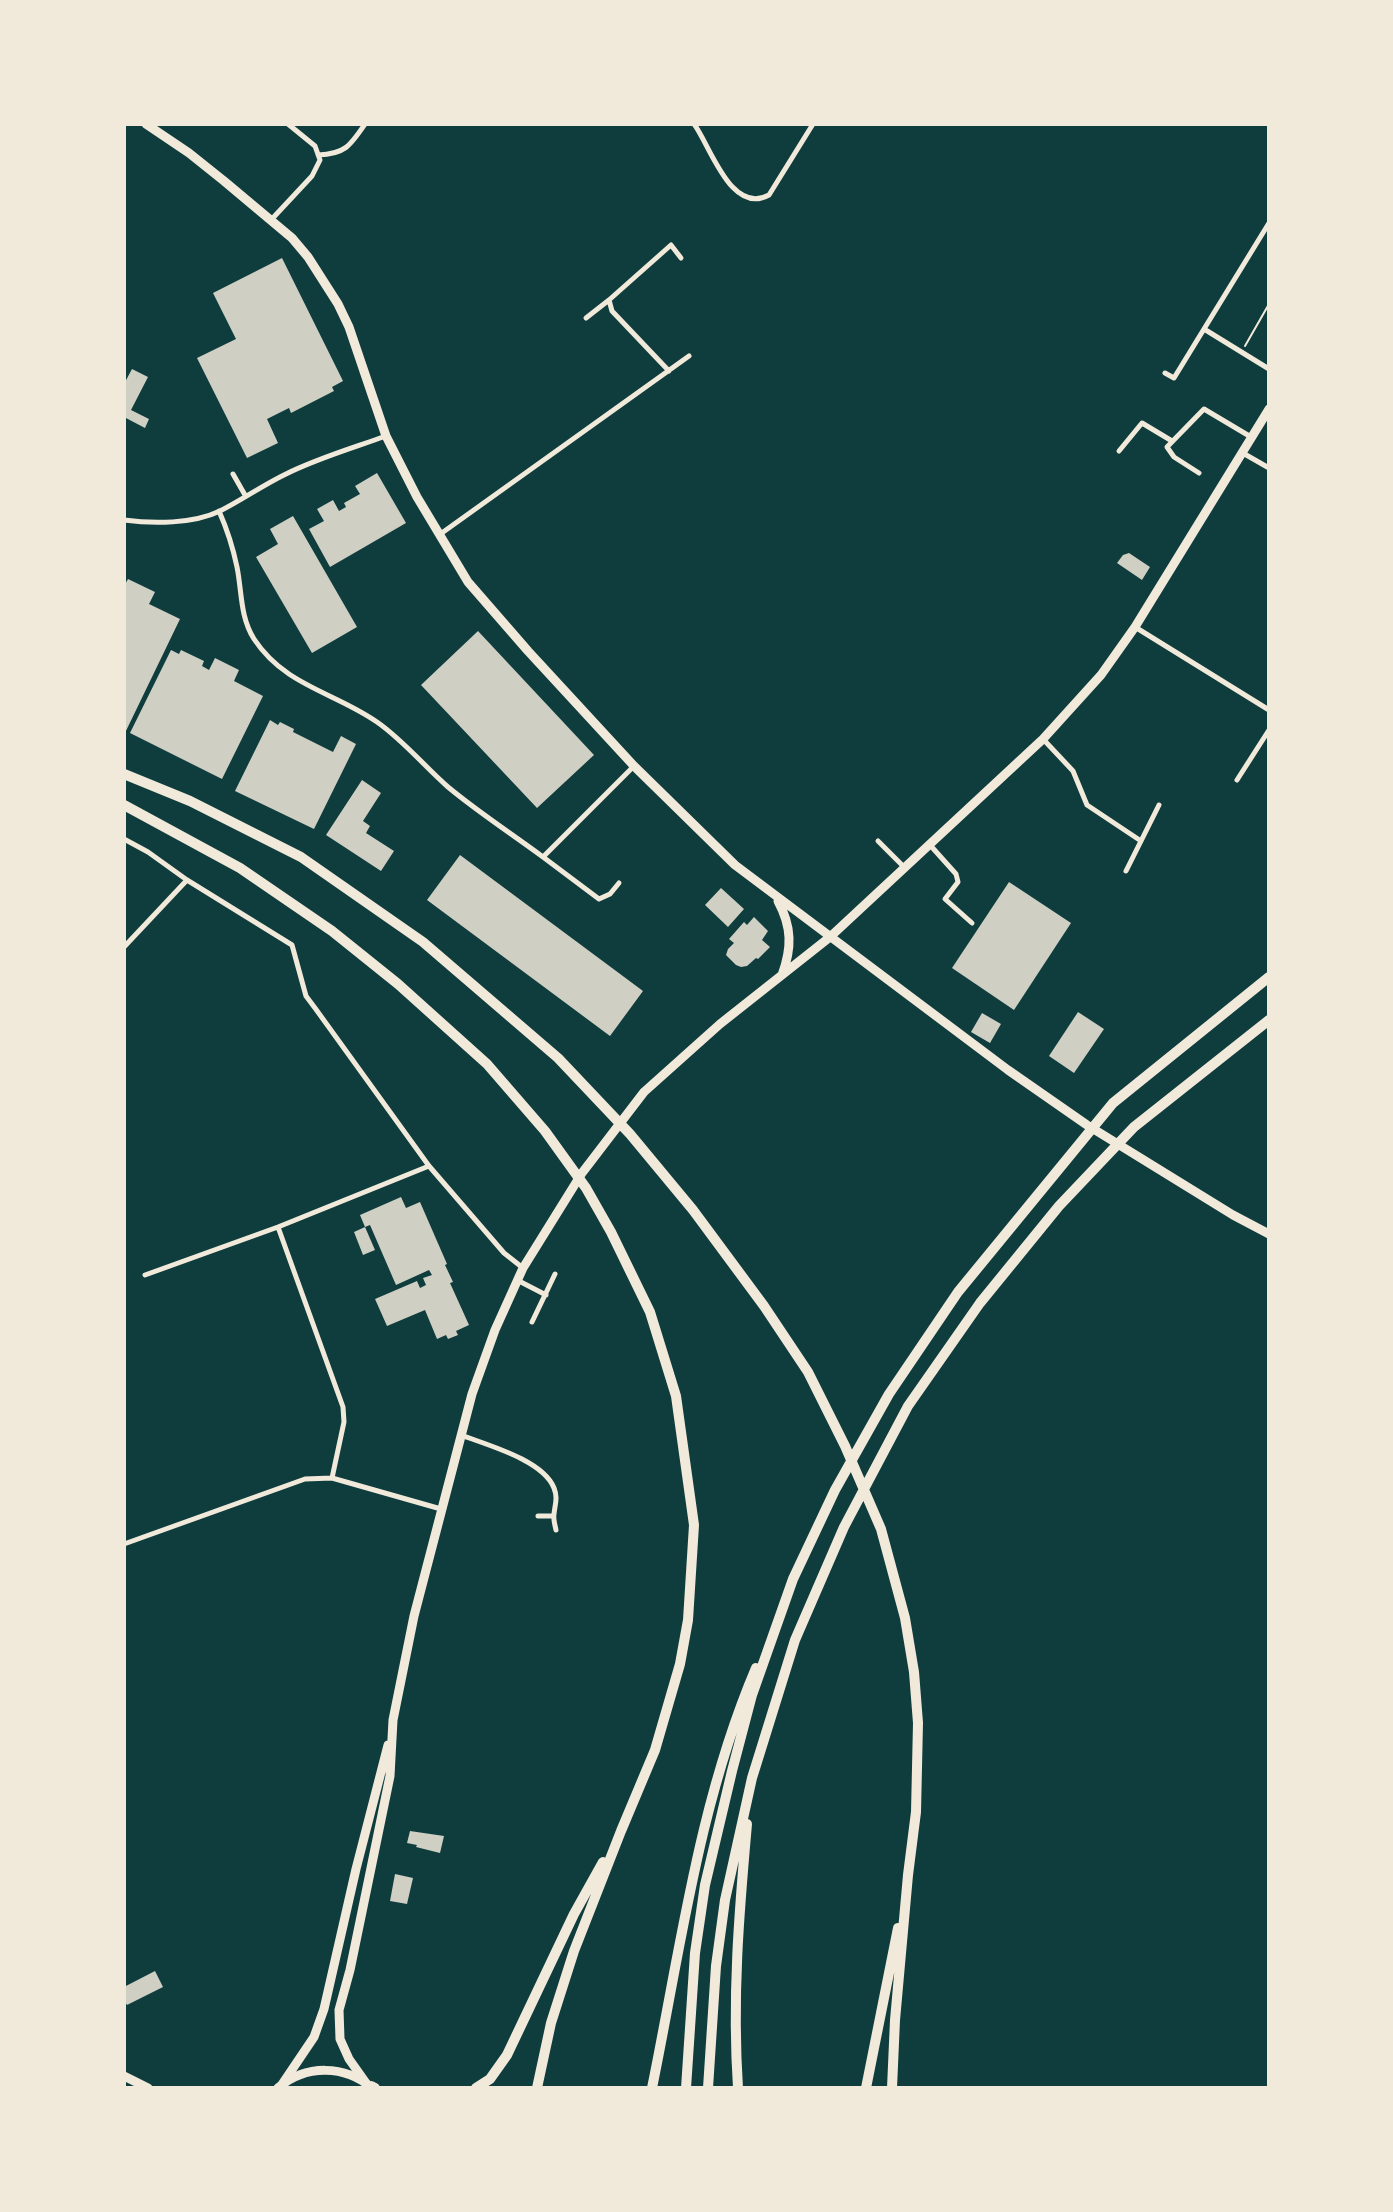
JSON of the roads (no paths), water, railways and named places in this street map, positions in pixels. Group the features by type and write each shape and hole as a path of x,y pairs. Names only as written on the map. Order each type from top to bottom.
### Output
{"highway":[{"path":"124,774 190,801 301,857 423,942 558,1058 621,1125 693,1210 764,1306 808,1372 845,1446 881,1529 905,1618 914,1672 918,1723 916,1812 895,2020 892,2088"},
{"path":"124,806 240,868 332,931 398,984 488,1064 545,1131 586,1188 650,1312 676,1396 694,1525 688,1620 680,1664 654,1750 574,1951 551,2023 537,2088"},
{"path":"652,2088 691,1882 719,1770 739,1707 793,1579 835,1490 871,1423 958,1292 1112,1103 1269,977"},
{"path":"708,2088 716,1966 726,1900 752,1778 795,1640 844,1527 880,1458 908,1406 979,1303 1059,1206 1134,1127 1269,1020"},
{"path":"686,2088 695,1953 705,1885 752,1695 793,1579"},
{"path":"738,2088 735,2005 737,1931 752,1778"},
{"path":"476,2088 490,2079 518,2035 574,1914 621,1831"},
{"path":"866,2088 908,1875"}],"main road":[{"path":"146,124 188,153 271,220 292,238 308,257 338,304 349,327 387,436 439,535 468,582 634,766 735,865 1008,1070 1087,1125 1233,1215 1269,1234"},
{"path":"280,2086 314,2037 324,2008 391,1733 414,1616 472,1394 495,1330 523,1268 565,1199 644,1092 720,1024 830,937 1043,739 1101,675 1135,627 1269,409"},
{"path":"776,896 787,919 791,938 782,976"},
{"path":"371,2086 349,2059 340,2039 339,2010 350,1970 390,1776 391,1733"},
{"path":"373,1799 385,1801"},
{"path":"280,2086 311,2072 331,2069 355,2076 371,2086"},
{"path":"124,2076 148,2088"}],"street":[{"path":"271,220 312,176 320,160 316,146 288,124"},
{"path":"318,155 346,150 365,124"},
{"path":"694,124 723,176 735,189 755,199 769,195 813,124"},
{"path":"1174,377 1269,223"},
{"path":"586,318 671,246 681,258"},
{"path":"609,300 612,311 669,371"},
{"path":"1204,329 1269,369"},
{"path":"439,535 689,356"},
{"path":"1165,373 1181,383"},
{"path":"1199,473 1174,457 1167,447 1204,408 1251,437"},
{"path":"1119,452 1142,423 1172,441"},
{"path":"124,520 175,521 202,517 219,511 245,495 315,461 387,436"},
{"path":"1241,452 1269,468"},
{"path":"233,474 245,495"},
{"path":"219,511 237,567 244,620 269,660 296,679 378,723 450,789 599,899 610,894 619,883"},
{"path":"1135,627 1269,710"},
{"path":"1237,780 1269,730"},
{"path":"1043,739 1073,771 1087,805 1141,841"},
{"path":"543,857 634,766"},
{"path":"1126,871 1159,806"},
{"path":"124,839 292,945 306,996 429,1166 504,1253 523,1268"},
{"path":"878,841 905,868"},
{"path":"930,845 956,874 958,882 945,899 972,923"},
{"path":"124,947 187,880"},
{"path":"145,1275 278,1227 429,1166"},
{"path":"278,1227 343,1407 344,1422 332,1479"},
{"path":"532,1322 555,1274"},
{"path":"517,1280 545,1295"},
{"path":"461,1435 515,1456 543,1471 555,1488 558,1502 553,1516 556,1530"},
{"path":"124,1544 305,1479 332,1479 442,1509"},
{"path":"538,1516 553,1516"}]}
